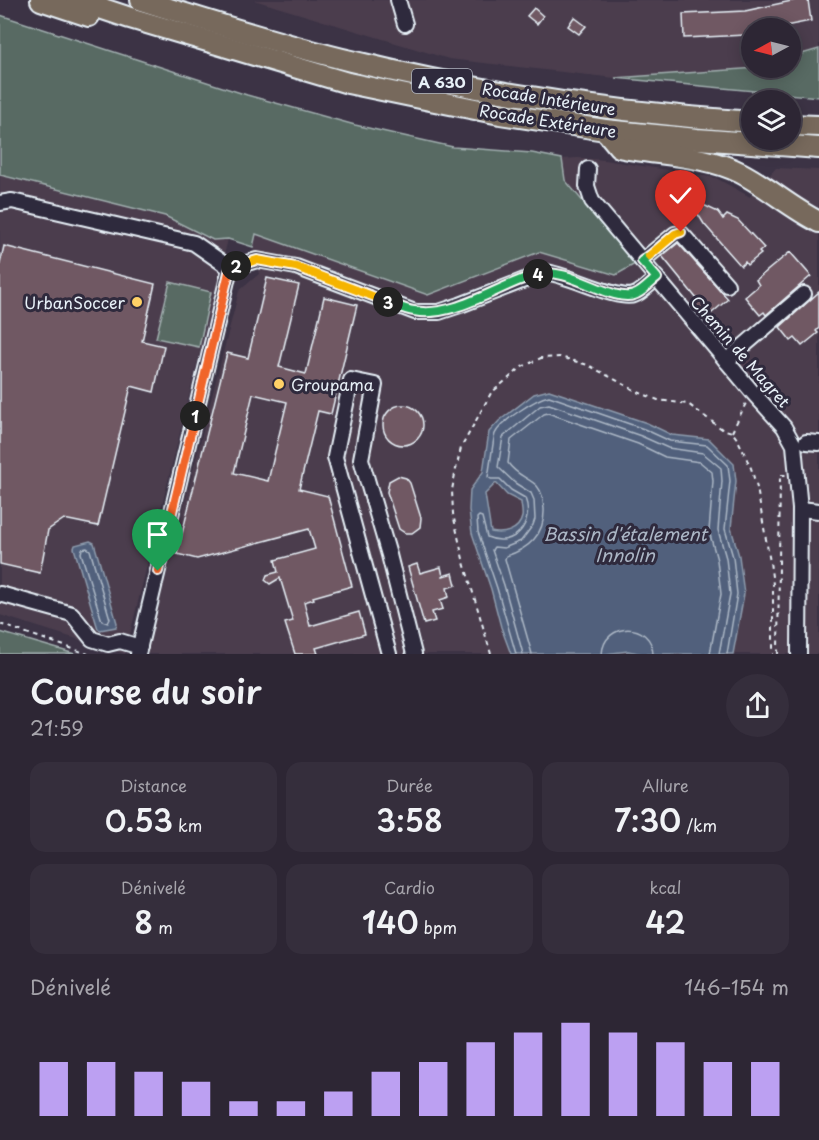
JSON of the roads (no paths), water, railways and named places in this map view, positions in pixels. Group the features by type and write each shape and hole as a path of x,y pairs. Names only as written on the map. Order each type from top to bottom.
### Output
{"highway":[{"path":"41,0 95,18 130,18"},
{"name":"Rocade Extérieure","path":"76,0 348,83 500,114 605,130 819,148"},
{"name":"Rocade Intérieure","path":"141,0 350,61 441,81 573,104 741,121"},
{"path":"801,125 819,126"},
{"path":"605,130 619,147 699,159 740,172 799,212 819,222"}],"street":[{"path":"398,0 405,24"},
{"name":"Chemin de Magret","path":"588,169 586,186 592,201 784,427 794,445 800,509 799,654"},
{"path":"0,203 12,201 194,243 230,268"},
{"path":"642,261 675,234 681,232 727,285"},
{"path":"230,268 257,260 296,267 415,312 439,312 460,306 545,272 558,273 623,296 635,295 657,278"},
{"path":"0,594 72,615 92,639 108,644 120,641 139,651 230,268"},
{"path":"726,361 804,294"},
{"path":"389,654 335,457 351,380 375,386 361,459 389,555 414,654"},
{"path":"339,476 363,467"},
{"path":"800,509 819,511"},
{"path":"363,562 389,555"}],"water":[{"name":"Bassin d'étalement Innolin","path":"549,390 647,423 672,435 709,439 734,464 736,481 731,528 739,556 744,594 733,654 643,654 628,651 605,654 511,654 472,533 469,510 470,490 483,472 489,432 499,421 534,394","holes":["496,483 507,495 521,502 520,522 510,531 491,532 485,494"]},
{"path":"90,541 94,543 117,623 116,627 98,629 74,548 75,545"}],"place":[{"name":"UrbanSoccer","path":"137,302"},
{"name":"Groupama","path":"279,384"}]}
